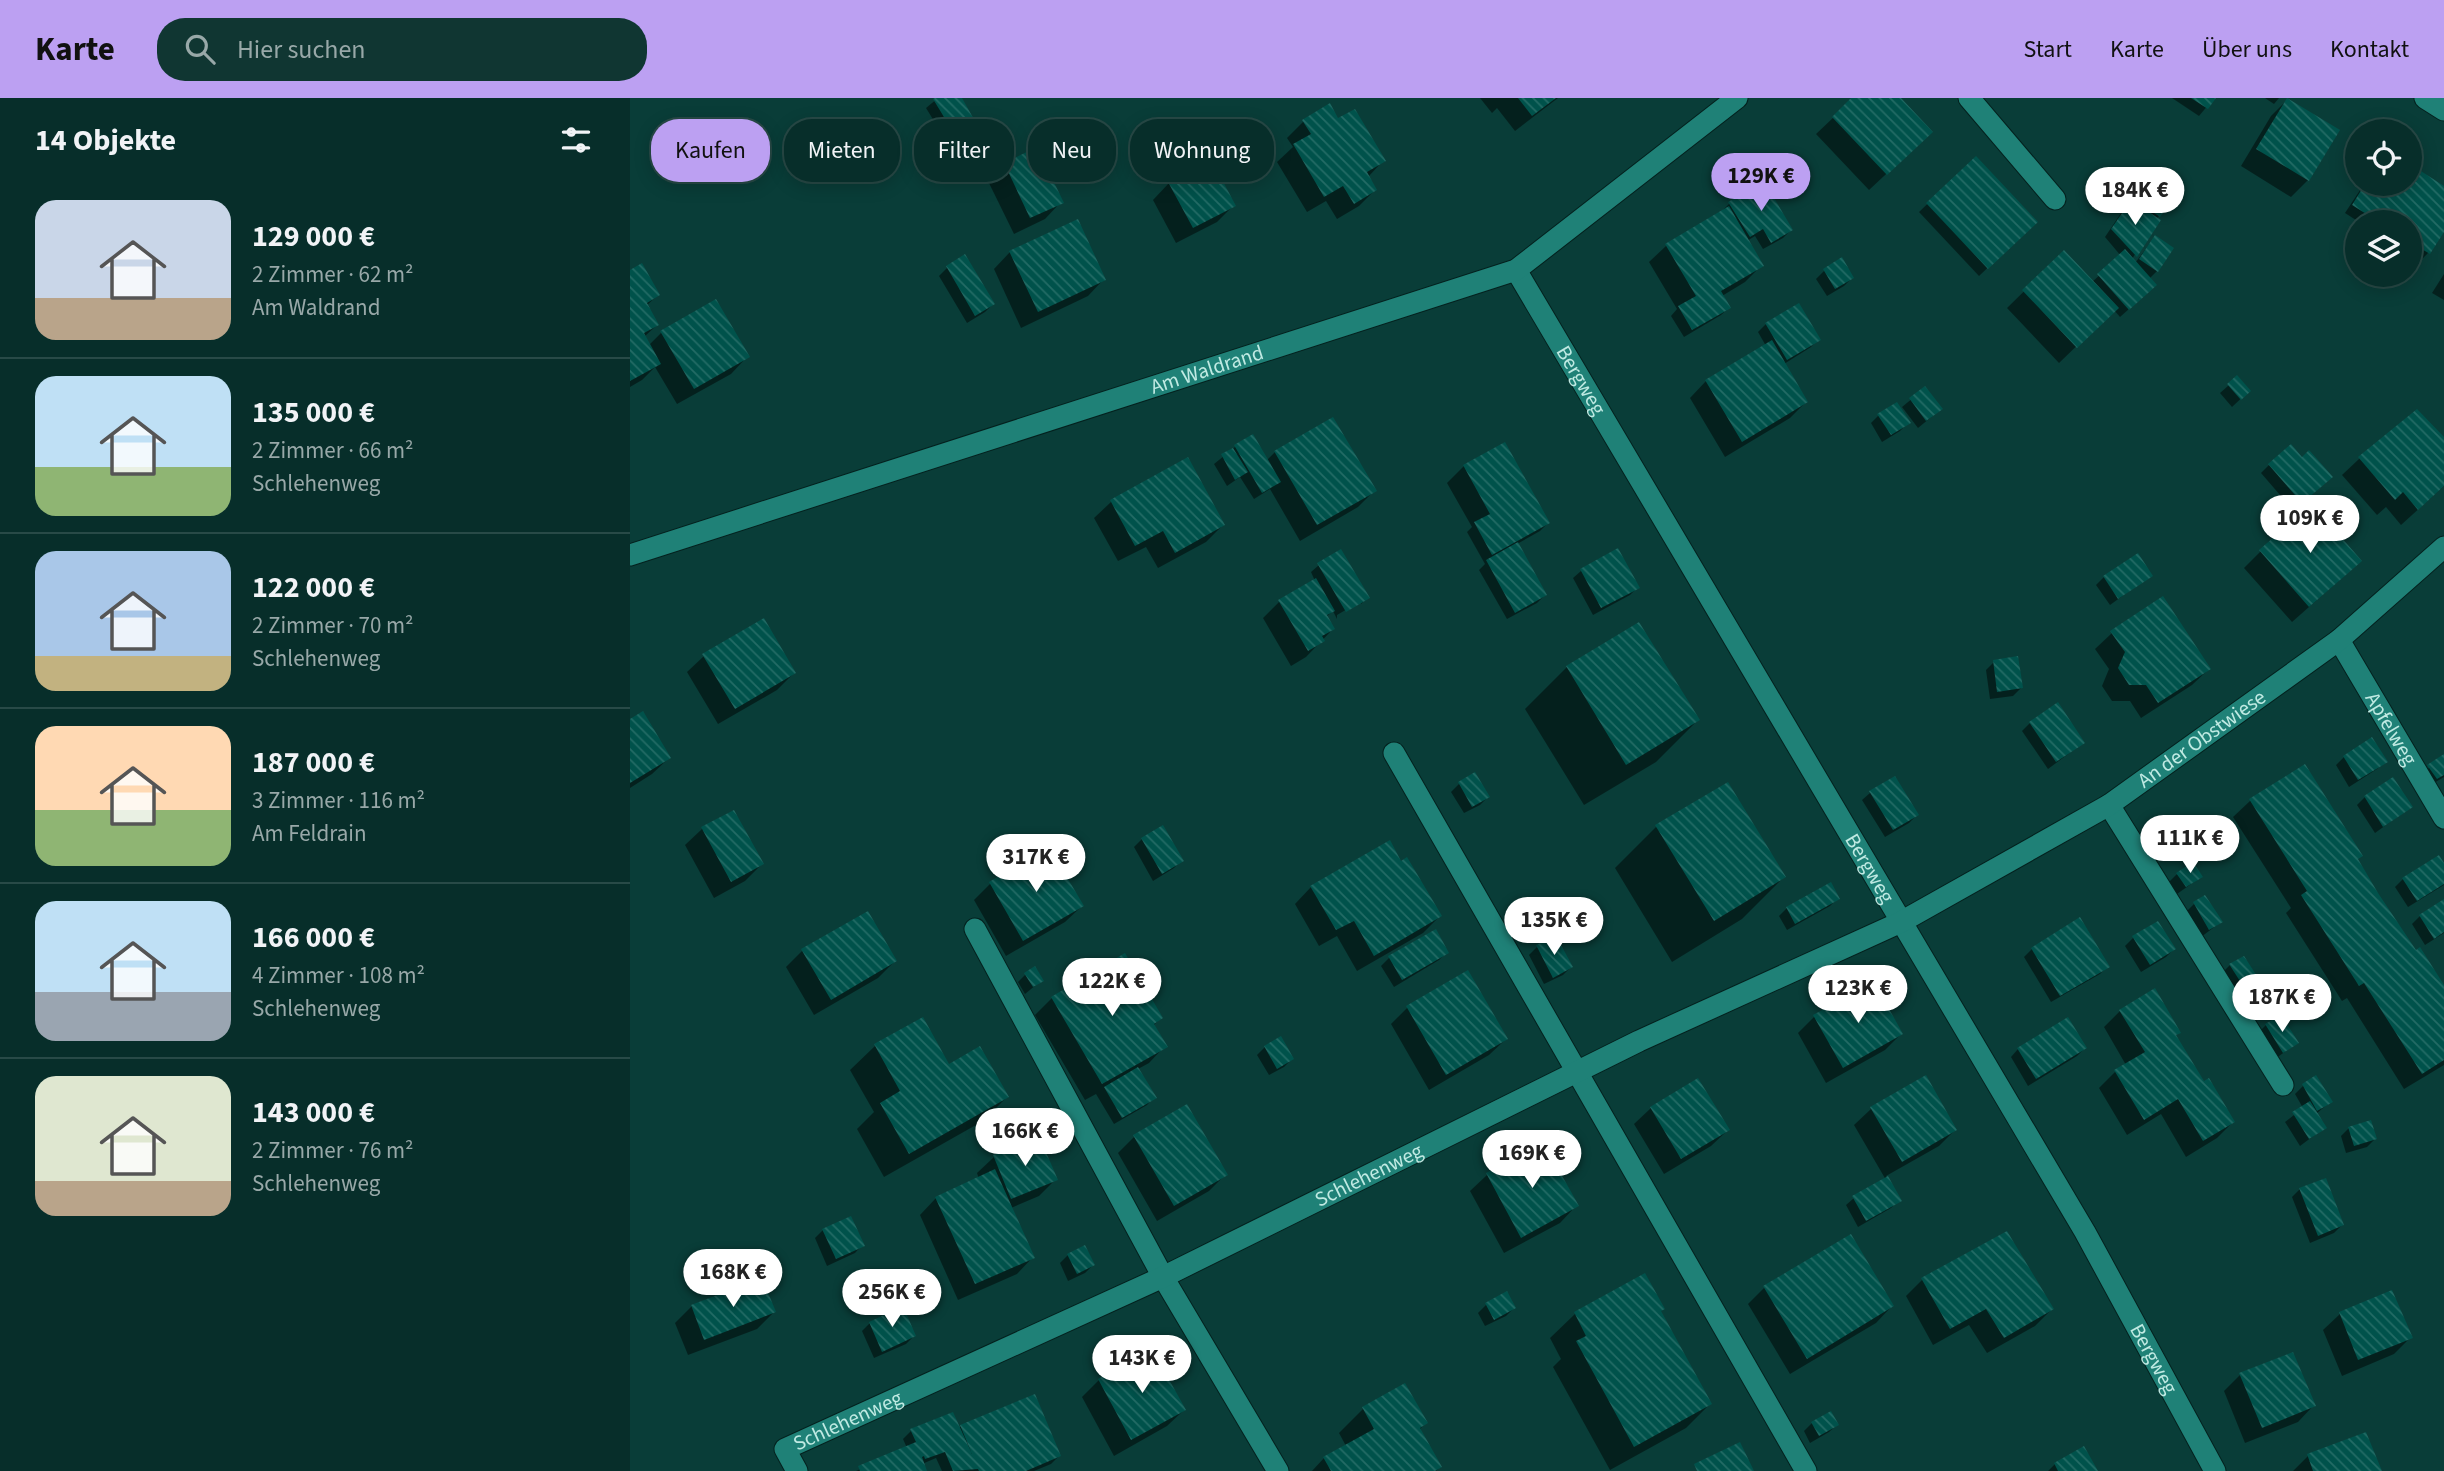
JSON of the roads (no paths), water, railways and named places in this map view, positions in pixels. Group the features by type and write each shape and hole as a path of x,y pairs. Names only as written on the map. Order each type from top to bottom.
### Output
{"street":[{"name":"Am Waldrand","path":"630,555 1516,270 1737,98"},
{"path":"1969,98 2056,199"},
{"path":"2425,98 2444,110"},
{"name":"Bergweg","path":"1516,270 2085,1232 2215,1471"},
{"name":"An der Obstwiese","path":"1901,922 2109,804 2339,640 2444,547"},
{"name":"Apfelweg","path":"2339,640 2444,818"},
{"path":"1394,753 1805,1471"},
{"path":"2109,804 2283,1085"},
{"name":"Schlehenweg","path":"797,1471 785,1449 1163,1277 1651,1036 1901,922"},
{"path":"975,929 1163,1277 1278,1471"}]}
